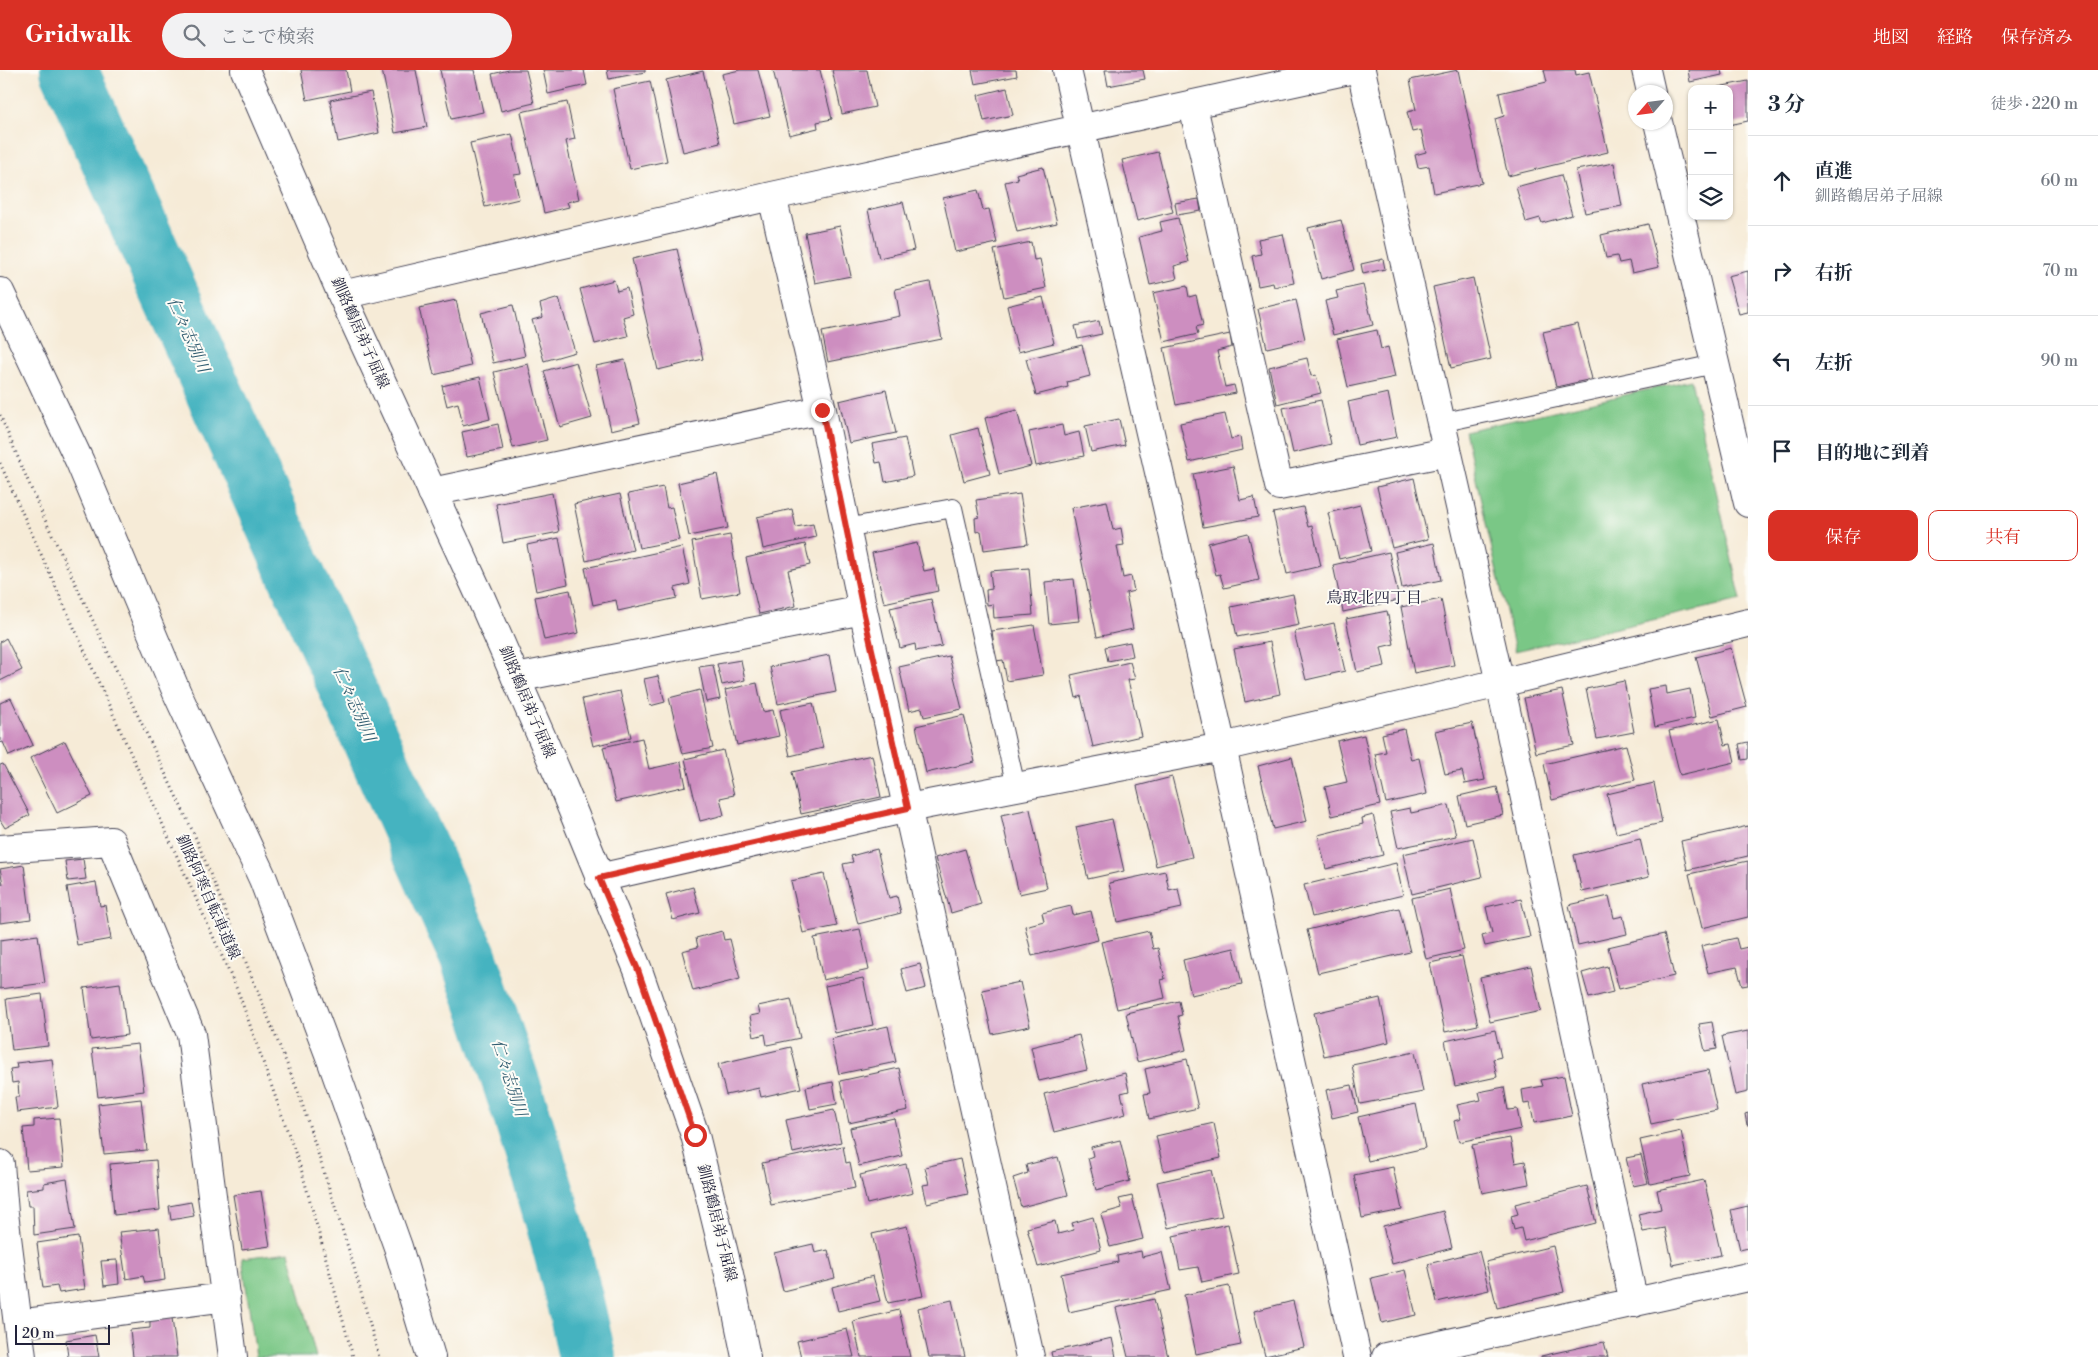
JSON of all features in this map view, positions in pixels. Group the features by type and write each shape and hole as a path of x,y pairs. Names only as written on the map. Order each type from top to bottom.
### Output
{"street":[{"name":"釧路鶴居弟子屈線","path":"244,70 342,295 516,678 638,970 695,1135 729,1274 746,1357"},
{"path":"1067,70 1222,747 1357,1357"},
{"path":"342,295 772,196 1193,106 1349,70"},
{"path":"1361,70 1500,684 1634,1303"},
{"path":"1646,70 1649,85"},
{"path":"1193,106 1279,486 1447,452"},
{"path":"1660,130 1748,503"},
{"path":"772,196 822,410 863,610 1030,1357"},
{"path":"0,292 80,462 178,693 263,879 332,1062 398,1247 430,1357"},
{"path":"432,492 822,410"},
{"path":"516,678 863,610"},
{"path":"599,878 908,808 1222,747 1500,684 1748,623"},
{"path":"0,849 111,841 191,1034 233,1357"},
{"path":"0,1164 2,1213 22,1357"},
{"path":"1386,1357 1748,1278"},
{"path":"18,1324 226,1297"}],"lane":[{"path":"1440,423 1715,364"},
{"path":"846,528 953,508 1016,787"}],"path":[{"path":"0,415 39,506 195,836 299,1094 352,1260 379,1357"},
{"name":"釧路阿寒自転車道線","path":"0,463 239,994 302,1172 353,1357"}],"green space":[{"path":"1691,380 1741,600 1515,651 1465,431"},
{"path":"289,1252 316,1357 256,1357 242,1258"}],"building":[{"path":"301,70 346,70 350,91 307,100"},
{"path":"382,70 416,70 427,127 395,133"},
{"path":"440,70 474,70 483,112 451,119"},
{"path":"509,70 526,70 534,103 501,111 492,74"},
{"path":"543,70 584,70 587,85 548,94"},
{"path":"607,70 645,70 645,72 609,79"},
{"path":"740,70 758,70 770,116 734,124 722,74"},
{"path":"773,70 820,70 832,119 817,122 818,128 789,135"},
{"path":"832,70 867,70 875,107 842,114"},
{"path":"972,70 1016,70 1017,76 975,84"},
{"path":"1105,70 1143,70 1145,79 1108,86"},
{"path":"1458,70 1482,183 1434,193 1429,166 1418,168 1415,155 1426,152 1421,130 1412,132 1407,112 1416,110 1410,80"},
{"path":"1544,70 1575,70 1576,75 1589,72 1608,152 1508,176 1495,119 1504,116 1499,93 1547,82"},
{"path":"1688,70 1721,70 1722,75 1690,82"},
{"path":"703,71 720,143 683,152 666,80"},
{"path":"650,81 667,161 630,169 613,89"},
{"path":"1748,81 1748,121 1733,124 1733,85 1728,85"},
{"path":"1007,88 1013,115 984,121 978,95"},
{"path":"371,92 379,133 338,142 330,100"},
{"path":"567,102 575,139 566,141 579,199 567,202 569,207 544,213 521,112"},
{"path":"512,134 521,174 514,175 519,199 485,207 470,143"},
{"path":"1158,152 1173,212 1137,221 1122,160"},
{"path":"1614,163 1622,206 1585,213 1576,170"},
{"path":"1043,167 1057,223 1017,232 1005,182 1018,179 1016,174"},
{"path":"1561,175 1572,215 1542,223 1540,218 1526,222 1516,187"},
{"path":"978,190 983,210 989,209 997,243 955,252 943,198"},
{"path":"1199,199 1201,211 1177,215 1175,203"},
{"path":"903,202 914,250 879,258 868,210"},
{"path":"1178,218 1189,262 1174,266 1177,279 1150,285 1139,237 1162,231 1160,222"},
{"path":"1341,220 1354,270 1321,279 1308,228"},
{"path":"1648,224 1659,267 1632,273 1629,261 1619,263 1617,256 1606,258 1601,235"},
{"path":"840,226 851,276 815,283 805,233"},
{"path":"1283,234 1294,283 1274,287 1273,283 1258,286 1252,256 1261,254 1258,239"},
{"path":"1031,242 1034,260 1040,259 1046,288 1004,297 994,250"},
{"path":"677,249 703,359 658,370 632,259"},
{"path":"1383,259 1385,269 1363,274 1361,264"},
{"path":"1748,271 1748,312 1739,314 1728,276"},
{"path":"1473,278 1491,359 1451,368 1433,287"},
{"path":"614,280 617,291 627,288 633,314 623,317 628,336 595,344 580,289"},
{"path":"930,282 942,339 828,362 822,332 900,316 895,289"},
{"path":"1363,285 1373,325 1333,335 1325,301 1338,298 1336,291"},
{"path":"1187,286 1189,297 1196,295 1203,325 1196,327 1198,334 1164,342 1153,293"},
{"path":"1043,297 1054,343 1018,352 1007,306"},
{"path":"559,298 575,352 544,361 532,320 543,317 540,304"},
{"path":"456,300 471,366 434,375 419,308"},
{"path":"1296,300 1305,339 1267,348 1258,309"},
{"path":"513,305 525,356 493,363 481,313"},
{"path":"1099,321 1102,334 1078,339 1075,326"},
{"path":"1578,324 1592,379 1556,387 1543,332"},
{"path":"1377,330 1381,349 1388,347 1395,377 1348,387 1337,339"},
{"path":"1230,334 1232,347 1217,351 1225,387 1234,385 1236,393 1176,405 1164,348"},
{"path":"1082,345 1090,376 1067,382 1068,387 1036,395 1026,359"},
{"path":"1307,358 1311,376 1316,375 1321,393 1277,404 1269,367"},
{"path":"625,360 640,423 611,430 596,366"},
{"path":"576,362 592,418 560,427 544,371"},
{"path":"528,364 547,440 513,448 494,372"},
{"path":"480,377 490,419 463,426 458,403 447,406 442,386"},
{"path":"886,390 896,433 849,443 839,401"},
{"path":"1388,393 1397,437 1357,445 1348,402"},
{"path":"1321,400 1331,444 1293,453 1283,408"},
{"path":"1017,410 1031,466 999,474 985,418"},
{"path":"1225,414 1231,439 1240,437 1242,450 1189,462 1180,423"},
{"path":"1119,419 1125,445 1091,452 1085,426"},
{"path":"498,424 503,450 467,457 462,432"},
{"path":"1062,425 1064,436 1079,432 1084,456 1036,466 1029,432"},
{"path":"978,428 990,474 964,481 952,435"},
{"path":"905,438 913,476 885,482 881,462 876,463 872,444"},
{"path":"1233,466 1240,500 1254,497 1258,517 1203,527 1193,474"},
{"path":"717,474 728,528 689,536 678,483"},
{"path":"1414,478 1428,539 1392,548 1377,487"},
{"path":"663,487 667,508 672,507 679,540 639,548 628,494"},
{"path":"552,493 559,532 503,543 496,504"},
{"path":"620,494 633,550 586,561 574,504"},
{"path":"1020,494 1028,544 984,550 981,531 976,532 975,518 979,517 976,500"},
{"path":"1107,501 1113,530 1121,528 1124,545 1117,546 1123,578 1131,576 1134,591 1126,593 1133,629 1097,637 1071,508"},
{"path":"1360,505 1371,551 1339,559 1328,513"},
{"path":"1303,507 1308,527 1312,526 1321,566 1287,574 1273,513"},
{"path":"792,509 796,527 813,524 816,537 763,549 757,517"},
{"path":"1248,533 1259,580 1224,588 1220,574 1216,575 1208,543"},
{"path":"730,535 740,592 702,599 692,542"},
{"path":"559,538 568,584 536,591 527,545"},
{"path":"917,543 924,571 934,569 938,591 884,603 872,553"},
{"path":"1434,543 1441,580 1402,588 1395,552"},
{"path":"805,544 810,565 788,570 796,606 759,614 746,558"},
{"path":"682,547 690,584 675,588 677,598 618,611 616,600 593,605 585,568"},
{"path":"1389,552 1399,600 1343,612 1333,565"},
{"path":"1029,568 1033,615 994,618 993,604 987,605 986,590 992,589 990,571"},
{"path":"1074,579 1079,621 1049,624 1045,582"},
{"path":"570,590 579,633 544,640 535,597"},
{"path":"1293,594 1299,625 1237,637 1231,607"},
{"path":"931,599 942,646 916,651 915,644 900,648 890,608"},
{"path":"1441,599 1454,665 1414,673 1401,607"},
{"path":"1387,611 1394,644 1381,647 1385,666 1357,672 1346,619"},
{"path":"1334,623 1345,671 1306,680 1294,632"},
{"path":"1034,625 1043,675 1007,681 1003,660 996,661 992,631"},
{"path":"6,638 22,670 0,681 0,642"},
{"path":"1130,642 1133,656 1108,661 1105,647"},
{"path":"1270,642 1280,694 1245,702 1234,649"},
{"path":"1731,648 1747,707 1712,716 1696,657"},
{"path":"829,655 836,692 778,704 770,667"},
{"path":"949,656 962,709 924,717 922,708 909,711 899,667"},
{"path":"741,660 745,680 722,685 717,664"},
{"path":"1130,662 1135,679 1128,680 1141,736 1093,747 1081,696 1076,698 1071,675"},
{"path":"713,665 720,699 706,702 699,667"},
{"path":"658,676 665,702 650,706 644,679"},
{"path":"1624,681 1634,732 1597,739 1586,689"},
{"path":"757,683 763,712 773,710 779,736 737,745 725,690"},
{"path":"1666,686 1667,694 1690,689 1695,718 1655,727 1648,689"},
{"path":"700,690 713,748 683,754 669,698"},
{"path":"1562,690 1574,745 1536,753 1524,698"},
{"path":"620,691 631,737 593,746 582,699"},
{"path":"11,698 33,745 9,756 3,742 0,743 0,703"},
{"path":"813,703 823,748 790,756 780,710"},
{"path":"964,715 975,762 926,773 916,726"},
{"path":"1719,719 1725,745 1731,744 1735,762 1680,775 1669,731"},
{"path":"1472,723 1485,780 1465,784 1462,771 1445,774 1435,731"},
{"path":"1404,729 1411,760 1419,758 1427,794 1386,803 1375,754 1386,752 1382,734"},
{"path":"1364,735 1380,805 1332,816 1325,787 1347,782 1337,741"},
{"path":"642,738 649,769 681,762 686,786 616,802 603,747"},
{"path":"65,741 92,796 57,813 30,758"},
{"path":"1748,742 1748,759 1742,760 1739,744"},
{"path":"1626,745 1635,780 1552,800 1544,764"},
{"path":"723,750 734,795 720,798 724,815 700,821 685,759"},
{"path":"872,755 881,797 801,814 792,772"},
{"path":"1292,757 1307,821 1273,829 1258,766"},
{"path":"3,764 30,815 5,828 0,820 0,765"},
{"path":"1172,777 1192,857 1156,866 1137,786"},
{"path":"1654,783 1662,823 1616,833 1607,794"},
{"path":"1497,787 1503,815 1465,824 1459,796"},
{"path":"1449,805 1456,836 1398,848 1390,812 1410,808 1411,813"},
{"path":"1030,809 1047,888 1019,894 1001,815"},
{"path":"1373,815 1383,855 1326,869 1318,835 1363,824 1362,818"},
{"path":"1112,819 1124,871 1088,879 1076,827"},
{"path":"1748,826 1748,856 1687,870 1681,841"},
{"path":"1473,838 1482,877 1412,894 1403,854"},
{"path":"1640,839 1649,877 1582,892 1574,855"},
{"path":"877,849 889,898 897,896 901,913 858,924 843,864 853,862 851,856"},
{"path":"965,849 981,904 951,913 935,858"},
{"path":"83,859 86,879 68,881 65,861"},
{"path":"1748,861 1748,917 1702,928 1689,874"},
{"path":"1396,863 1403,895 1312,917 1304,885"},
{"path":"24,865 31,919 0,923 0,885 3,884 0,869"},
{"path":"1165,871 1169,890 1178,888 1182,908 1117,922 1109,883"},
{"path":"824,874 837,926 803,933 791,881"},
{"path":"96,882 100,906 105,905 111,939 77,945 67,887"},
{"path":"693,887 700,913 673,920 666,894"},
{"path":"1450,889 1464,950 1426,959 1412,898"},
{"path":"1609,896 1614,918 1623,916 1627,934 1578,945 1569,905"},
{"path":"1521,899 1530,937 1485,946 1482,936 1492,933 1486,907"},
{"path":"1071,906 1073,915 1091,911 1098,940 1032,956 1025,926 1044,921 1042,913"},
{"path":"1399,908 1410,952 1318,973 1307,930"},
{"path":"860,929 869,970 823,980 814,938"},
{"path":"722,931 724,940 730,939 740,979 693,991 682,951 698,947 696,938"},
{"path":"1149,931 1153,949 1158,948 1165,979 1161,980 1165,998 1117,1009 1101,942"},
{"path":"1664,934 1674,976 1619,989 1608,947"},
{"path":"38,935 45,983 0,989 0,940"},
{"path":"1736,938 1739,949 1748,947 1748,985 1742,986 1737,967 1708,973 1701,946"},
{"path":"1234,948 1242,984 1191,995 1183,960"},
{"path":"1462,956 1478,1025 1445,1032 1430,963"},
{"path":"920,964 926,988 907,993 901,969"},
{"path":"1531,966 1541,1011 1490,1022 1480,977"},
{"path":"1607,966 1613,992 1589,998 1582,973"},
{"path":"863,978 873,1025 835,1033 825,986"},
{"path":"1020,982 1030,1026 992,1034 982,990"},
{"path":"120,983 127,1035 91,1040 84,988"},
{"path":"42,994 48,1046 12,1050 6,999"},
{"path":"1380,998 1389,1042 1324,1056 1314,1013"},
{"path":"791,999 800,1038 767,1045 765,1034 754,1037 750,1016 760,1014 758,1006"},
{"path":"1179,1001 1182,1015 1178,1016 1186,1050 1137,1062 1126,1013"},
{"path":"1712,1022 1717,1049 1705,1051 1699,1024"},
{"path":"888,1026 896,1062 839,1074 831,1039"},
{"path":"1495,1030 1501,1057 1493,1059 1497,1077 1455,1086 1445,1041"},
{"path":"1748,1031 1748,1092 1735,1095 1722,1036"},
{"path":"1079,1035 1087,1070 1039,1081 1031,1047"},
{"path":"138,1044 144,1091 98,1097 92,1049"},
{"path":"791,1047 801,1088 761,1097 759,1088 726,1095 718,1064"},
{"path":"1415,1052 1423,1092 1360,1104 1352,1065"},
{"path":"52,1059 58,1107 17,1112 15,1097 19,1097 18,1082 12,1083 10,1069 17,1068 16,1063"},
{"path":"1187,1059 1198,1108 1149,1119 1144,1094 1150,1093 1145,1069"},
{"path":"899,1068 908,1110 849,1123 840,1081"},
{"path":"1708,1070 1717,1110 1651,1124 1642,1084"},
{"path":"1125,1073 1129,1091 1121,1093 1126,1114 1054,1132 1044,1094"},
{"path":"1564,1076 1572,1116 1534,1123 1530,1103 1524,1104 1522,1090 1543,1086 1541,1080"},
{"path":"833,1082 837,1104 810,1109 806,1087"},
{"path":"1352,1085 1358,1112 1332,1118 1326,1090"},
{"path":"1504,1087 1508,1110 1517,1109 1521,1129 1459,1142 1454,1121 1461,1119 1457,1105 1481,1100 1479,1092"},
{"path":"141,1099 147,1150 104,1154 98,1104"},
{"path":"1416,1104 1425,1148 1368,1161 1358,1117"},
{"path":"834,1110 841,1142 793,1153 786,1120"},
{"path":"1748,1113 1748,1125 1747,1125 1745,1114"},
{"path":"59,1118 64,1167 27,1170 23,1128 34,1127 34,1120"},
{"path":"894,1118 902,1156 859,1166 850,1128"},
{"path":"1214,1123 1221,1158 1164,1171 1156,1136"},
{"path":"1681,1131 1690,1176 1650,1184 1640,1140"},
{"path":"1510,1138 1515,1163 1525,1161 1529,1184 1482,1193 1472,1145"},
{"path":"1120,1140 1130,1181 1096,1190 1088,1158 1093,1156 1091,1147"},
{"path":"843,1146 846,1163 850,1162 855,1188 771,1205 762,1163"},
{"path":"1641,1155 1648,1183 1633,1186 1626,1158"},
{"path":"1058,1157 1068,1195 1021,1207 1013,1178 1028,1173 1026,1165"},
{"path":"960,1159 968,1194 927,1203 923,1185 929,1184 925,1167"},
{"path":"156,1160 160,1210 114,1215 110,1164"},
{"path":"906,1164 913,1193 867,1204 860,1175"},
{"path":"1393,1167 1402,1210 1362,1218 1354,1175"},
{"path":"1211,1170 1222,1216 1168,1228 1157,1182"},
{"path":"67,1179 75,1229 34,1235 33,1206 28,1206 26,1190 44,1188 44,1183"},
{"path":"1704,1180 1721,1255 1673,1265 1665,1228 1643,1232 1638,1214 1661,1209 1657,1190"},
{"path":"1587,1186 1596,1223 1524,1241 1521,1228 1514,1230 1511,1216 1518,1214 1515,1204"},
{"path":"261,1191 270,1246 242,1250 233,1195"},
{"path":"1132,1196 1143,1239 1110,1247 1101,1214 1122,1208 1119,1199"},
{"path":"191,1202 194,1216 171,1220 169,1206"},
{"path":"1748,1206 1748,1248 1740,1250 1731,1210"},
{"path":"1443,1211 1452,1248 1392,1264 1383,1226"},
{"path":"1093,1217 1101,1250 1038,1267 1027,1228 1055,1221 1058,1234 1074,1230 1072,1223"},
{"path":"1228,1224 1239,1274 1202,1282 1198,1267 1180,1270 1173,1236"},
{"path":"907,1226 923,1296 888,1303 872,1234"},
{"path":"159,1228 165,1280 145,1283 143,1276 126,1279 119,1232"},
{"path":"78,1237 85,1289 59,1293 57,1286 43,1288 37,1243"},
{"path":"813,1244 815,1253 828,1250 835,1278 783,1291 774,1253"},
{"path":"1553,1246 1564,1292 1497,1308 1486,1262"},
{"path":"1141,1251 1142,1257 1162,1252 1171,1290 1069,1312 1061,1274 1118,1262 1117,1256"},
{"path":"1479,1251 1489,1290 1437,1302 1428,1264"},
{"path":"117,1260 119,1284 104,1286 101,1261"},
{"path":"1405,1270 1416,1315 1382,1323 1371,1278"},
{"path":"873,1276 880,1301 838,1311 832,1287"},
{"path":"1229,1286 1241,1345 1196,1354 1184,1295"},
{"path":"1154,1299 1168,1357 1128,1357 1116,1308"},
{"path":"952,1300 965,1357 929,1357 918,1308"},
{"path":"1293,1301 1304,1347 1265,1356 1254,1311"},
{"path":"899,1310 910,1357 861,1357 853,1321"},
{"path":"172,1318 177,1357 133,1357 130,1330 150,1328 150,1320"},
{"path":"847,1329 854,1357 801,1357 797,1341"},
{"path":"95,1335 99,1357 68,1357 66,1340"},
{"path":"1112,1338 1116,1357 1052,1357 1051,1352"},
{"path":"1604,1342 1608,1357 1541,1357 1541,1356"}],"waterway":[{"name":"仁々志別川","path":"69,70 468,956 518,1104 549,1205 576,1306 587,1357"}],"district":[{"name":"鳥取北四丁目","path":"1374,598"}],"route":[{"path":"695,1135 638,970 599,878 908,808 863,610 822,410"}]}
